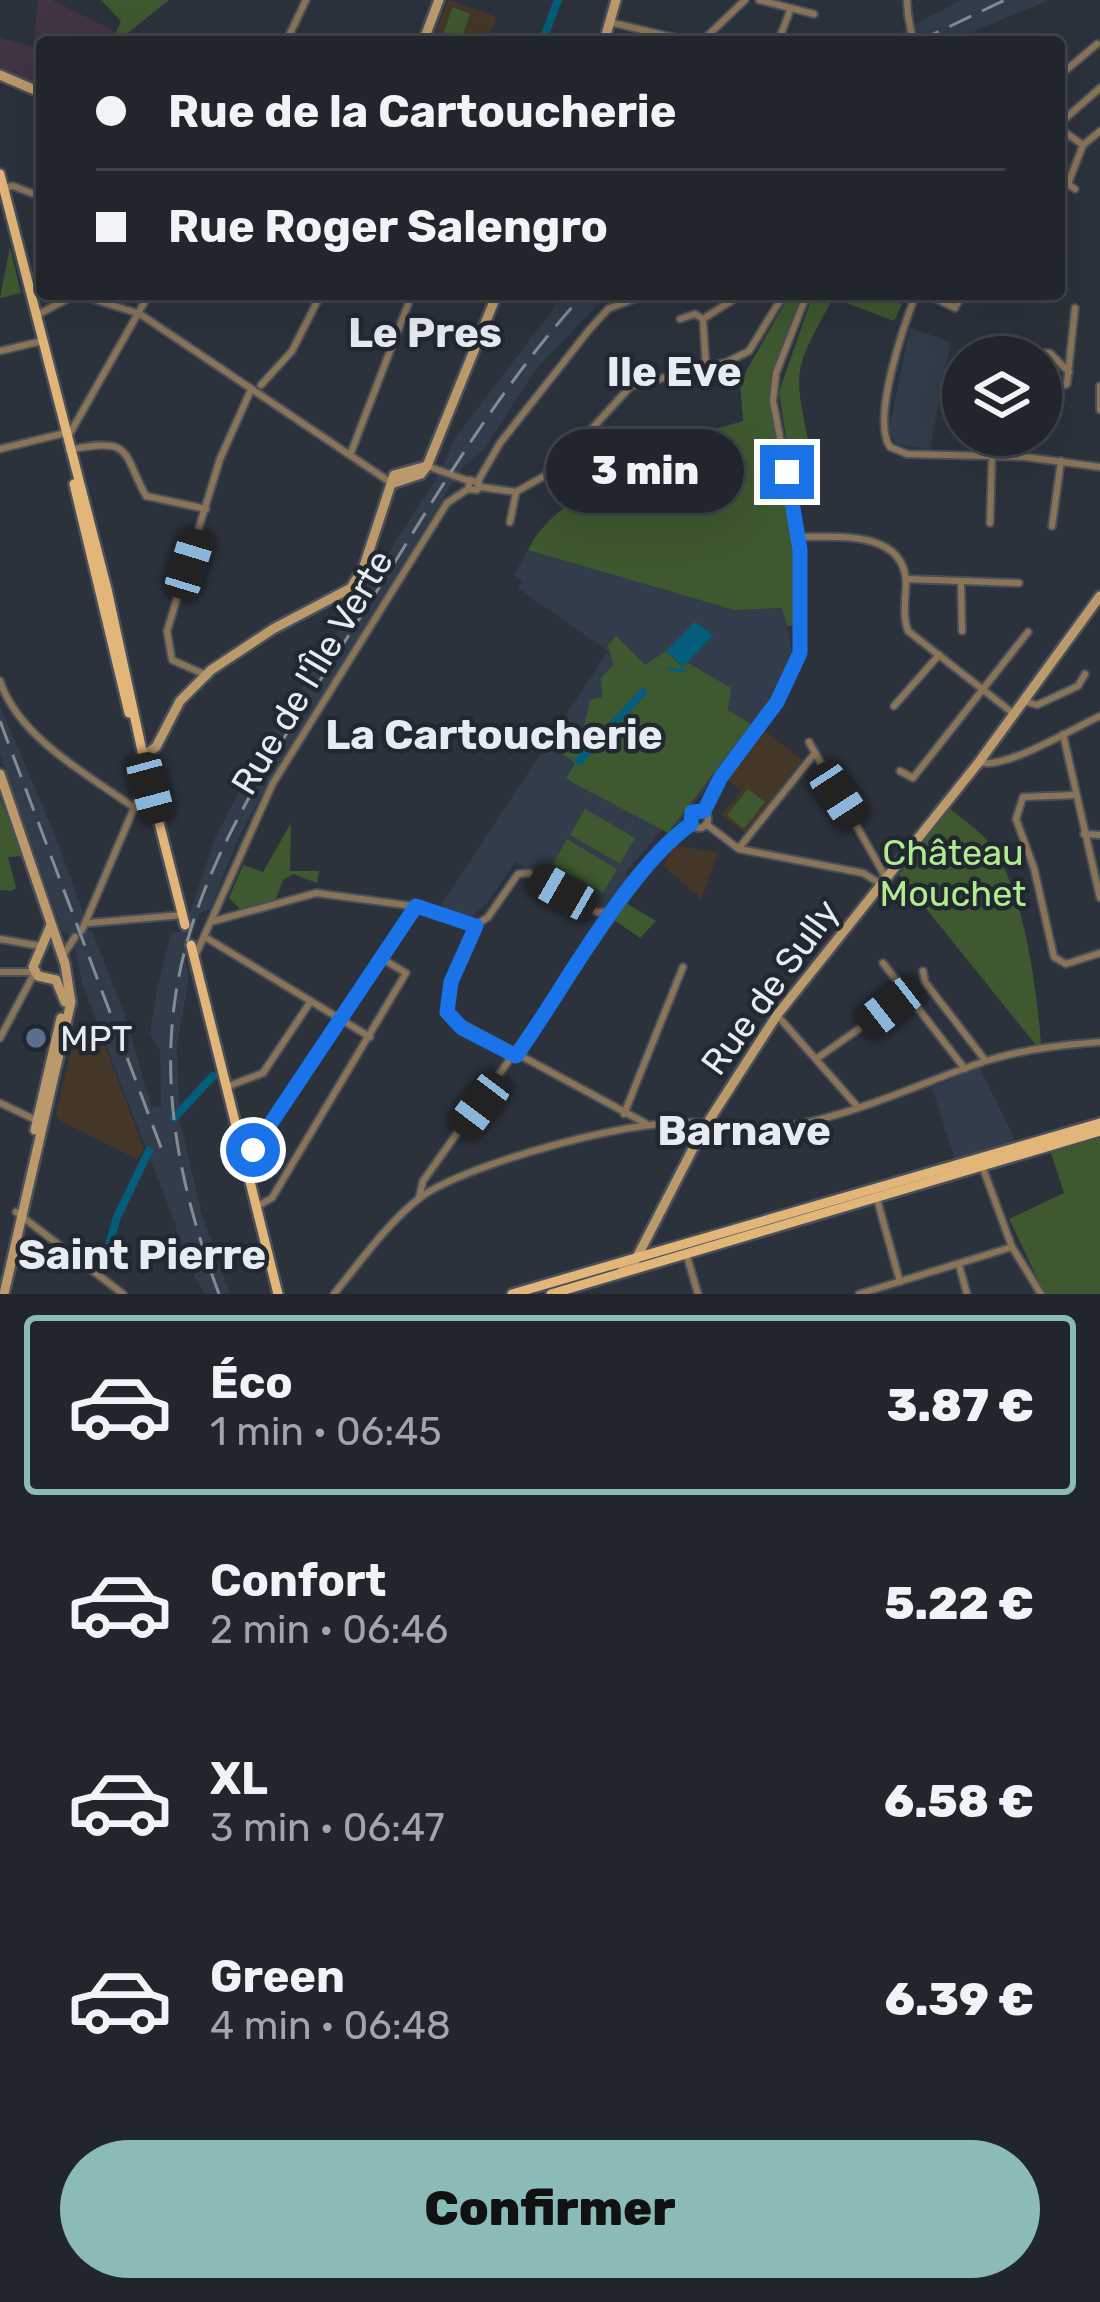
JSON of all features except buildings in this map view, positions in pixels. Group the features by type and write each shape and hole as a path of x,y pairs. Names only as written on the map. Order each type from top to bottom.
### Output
{"main road":[{"path":"0,174 6,221 42,341 184,920"},
{"path":"192,951 278,1294"},
{"path":"551,1294 993,1154 1100,1127"},
{"path":"516,1294 874,1191 980,1166 1045,1141"}],"street":[{"path":"289,36 306,0"},
{"path":"425,36 439,0"},
{"path":"606,36 616,0"},
{"path":"704,36 745,0"},
{"path":"759,0 814,14"},
{"path":"907,0 912,36"},
{"path":"780,36 791,8"},
{"path":"609,22 671,36"},
{"path":"1065,71 1096,44"},
{"path":"0,75 36,90"},
{"path":"1065,120 1100,88"},
{"path":"1065,131 1083,145"},
{"path":"1065,182 1072,187 1083,145 1100,131"},
{"path":"3,188 13,186 36,195"},
{"path":"32,303 61,300"},
{"path":"102,300 140,314 250,389 261,389 381,480 429,466 474,485 516,492 573,454 631,386 749,351 780,300"},
{"path":"66,440 146,300"},
{"path":"261,389 292,351 318,300"},
{"path":"350,455 410,300"},
{"path":"429,466 495,300"},
{"name":"Rue de l'Île Verte","path":"192,951 214,921 273,783 447,503 474,485 500,443 608,309 631,300"},
{"path":"703,320 733,300"},
{"path":"805,300 776,373 773,401 799,537 795,669 761,727 721,777 704,811 706,824 739,848 882,880"},
{"path":"914,300 900,341 883,427 885,441 907,454 942,455"},
{"path":"36,320 57,301"},
{"path":"1062,385 1070,372 1075,308"},
{"path":"680,319 694,314 703,320"},
{"path":"703,320 706,367"},
{"path":"0,351 42,341"},
{"path":"1062,364 1070,372"},
{"path":"1100,386 1100,410"},
{"path":"205,675 172,660 166,637 236,415 250,389"},
{"path":"0,449 66,440 124,451 146,496 206,509"},
{"path":"990,523 992,456"},
{"path":"1003,456 1100,466"},
{"path":"1052,526 1061,461"},
{"path":"143,756 156,747 180,701 205,675 273,628 351,588 394,479"},
{"path":"510,522 516,492"},
{"path":"799,537 866,538 885,545 900,560 906,580 908,631 1014,714"},
{"path":"906,580 1019,583"},
{"path":"961,581 962,631"},
{"name":"Rue de Sully","path":"618,1274 635,1258 708,1122 777,1016 979,762 1100,596"},
{"path":"900,771 913,778 1028,632"},
{"path":"894,706 939,655"},
{"path":"1024,701 1036,705 1078,686 1085,674"},
{"path":"0,681 5,696 55,751 135,808"},
{"path":"979,762 991,765 1100,716"},
{"path":"1064,734 1100,898"},
{"path":"809,742 882,880"},
{"path":"739,848 815,753"},
{"path":"0,774 52,925 71,1002 40,1122"},
{"path":"84,928 94,915 140,794 150,788"},
{"path":"1076,795 1023,797 1016,818 1034,868 1054,957 1066,964 1100,953"},
{"path":"419,1198 423,1181 630,891 670,840 691,824 692,812 704,811"},
{"path":"691,824 699,828 706,824"},
{"path":"1084,834 1100,836"},
{"path":"630,891 607,912 597,912 529,873 518,874 488,917 476,926 451,982 447,1012 462,1028 649,1125"},
{"path":"214,921 316,893 416,906 476,926"},
{"path":"221,896 230,916"},
{"path":"243,1152 253,1150 416,906"},
{"path":"94,915 184,920"},
{"path":"0,939 58,946"},
{"path":"204,939 370,1037"},
{"path":"0,1038 34,972 58,946"},
{"path":"256,1207 272,1198 406,973 381,958"},
{"path":"883,964 965,1069"},
{"path":"624,1114 683,967"},
{"path":"56,980 65,971"},
{"path":"923,971 925,982 986,1061"},
{"path":"0,972 34,972 56,980 65,1001 2,1290"},
{"path":"226,1087 263,1073 310,1003"},
{"path":"816,1059 890,1007"},
{"path":"777,1016 856,1105"},
{"path":"334,1294 419,1198 468,1169 649,1125 708,1122 767,1129 1005,1055 1100,1042"},
{"path":"0,1103 40,1122"},
{"path":"993,1154 980,1166 1012,1247 1041,1294"},
{"path":"874,1191 900,1282"},
{"path":"19,1213 123,1294"},
{"path":"672,1247 687,1253 698,1294"},
{"path":"859,1294 1012,1247"},
{"path":"959,1265 967,1294"}],"shaded area":[{"path":"38,0 52,0 124,36 36,36 36,85 0,67 0,37 33,47"},
{"path":"448,0 497,17 489,36 434,36"},
{"path":"961,0 1049,0 962,36 892,36"},
{"path":"559,300 602,300 536,369 485,448 461,469 270,779 237,841 210,909 200,913 185,958 189,978 177,1045 179,1117 202,1215 230,1294 205,1294 183,1258 175,1223 82,983 73,939 62,930 0,755 0,706 55,835 83,913 82,930 92,931 126,1018 151,1106 161,1108 160,1050 150,1035 171,933 184,931 215,838 257,757 441,471 453,441"},
{"path":"910,328 942,339 942,388 930,449 896,444 889,429"},
{"name":"La Cartoucherie","path":"528,550 734,610 783,608 793,655 758,721 677,826 668,822 625,873 630,879 604,907 597,908 515,862 487,903 468,919 455,917 442,908 443,902 608,651 518,588 523,581 514,575"},
{"path":"765,731 802,760 746,834 721,815 741,791 726,778"},
{"path":"673,845 718,853 701,899 664,866"},
{"path":"100,1033 144,1150 137,1159 60,1121 56,1113 73,1042"},
{"path":"980,1068 1016,1142 955,1160 932,1087"}],"green space":[{"path":"101,0 169,0 124,36 116,32 121,21"},
{"path":"453,7 470,14 462,36 442,36"},
{"path":"10,247 21,293 0,298"},
{"path":"787,300 800,300 771,373 769,403 795,530 797,625 787,626 782,608 734,610 528,550 551,519 600,481 606,484 630,454 743,421 740,382"},
{"path":"811,300 832,300 800,370 810,448 798,450 791,470 779,392"},
{"path":"838,300 904,300 894,321"},
{"path":"616,636 645,665 666,651 682,667 688,663 731,688 728,710 751,724 668,833 566,779 575,763 560,752 584,726 590,700 602,697 601,678 613,665 608,645"},
{"path":"748,789 765,802 744,829 727,815"},
{"path":"0,799 24,856 8,857 16,888 11,891 0,890"},
{"name":"Château Mouchet","path":"949,808 985,838 1009,879 1032,966 1041,1044 1036,1045 899,875"},
{"path":"585,809 635,838 620,864 570,835"},
{"path":"291,823 290,871 319,871 317,883 293,874 283,880 276,899 240,909 229,898 243,865 263,872"},
{"path":"567,839 617,869 603,893 553,864"},
{"path":"626,903 656,921 640,938 614,920"},
{"path":"1100,1136 1100,1294 1045,1294 1009,1219 1064,1193 1050,1150"}],"water":[{"path":"695,622 713,635 683,667 666,651"}],"waterway":[{"path":"544,36 558,0"},
{"path":"669,669 685,671"},
{"path":"579,761 643,692"},
{"path":"174,1118 213,1076"},
{"path":"102,1269 117,1217 149,1151"}],"railway":[{"path":"930,36 1005,0"},
{"path":"219,1294 186,1185 171,1089 174,1003 193,923 224,846 317,685 473,439 525,364 579,300"},
{"path":"0,721 165,1158"}],"place":[{"name":"MPT","path":"36,1038"}],"district":[{"name":"Le Pres","path":"425,333"},
{"name":"Ile Eve","path":"674,372"},
{"name":"La Cartoucherie","path":"494,735"},
{"name":"Barnave","path":"744,1131"},
{"name":"Saint Pierre","path":"142,1255"}],"route":[{"path":"253,1150 416,906 476,926 451,982 447,1012 462,1028 516,1056 630,891 670,840 691,824 692,812 704,811 721,777 761,727 795,669 800,653 801,569 787,472"}]}
